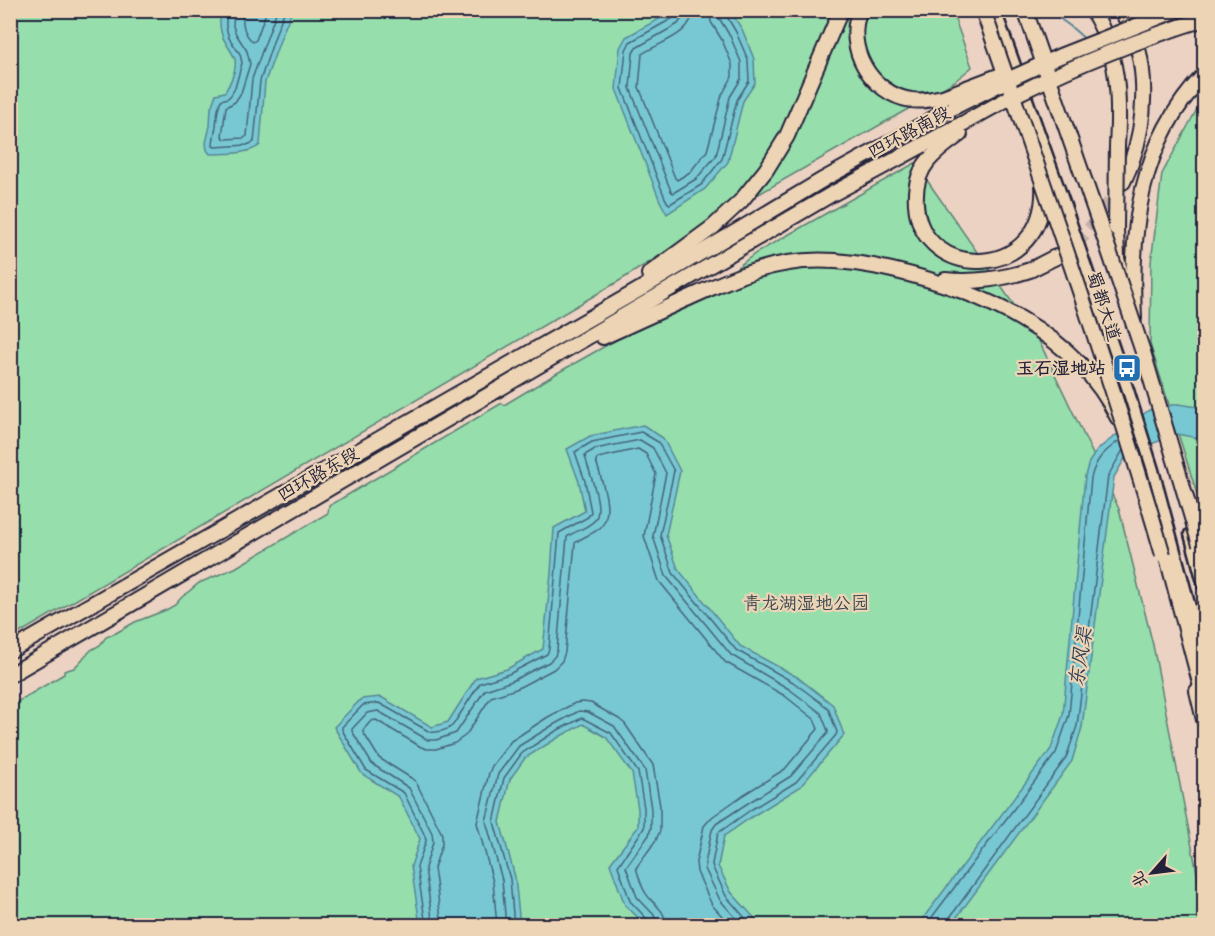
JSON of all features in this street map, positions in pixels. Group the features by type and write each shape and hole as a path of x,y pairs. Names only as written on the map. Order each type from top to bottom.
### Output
{"highway":[{"path":"635,288 741,201 766,170 787,136 841,10"},
{"path":"860,10 856,19 855,34 857,49 863,65 871,77 884,88 897,96 910,100 944,97 1060,56"},
{"path":"985,10 1117,392 1114,409 1149,471 1204,698"},
{"name":"蜀都大道","path":"985,10 1073,269 1137,468 1162,555 1204,720"},
{"name":"蜀都大道","path":"1025,10 1140,342 1204,561"},
{"path":"1121,10 1132,32 1142,66 1144,99 1139,136 1123,182"},
{"name":"四环路南段","path":"635,288 954,107 1060,56 1177,10"},
{"path":"1094,14 1107,40 1114,64 1118,103 1117,258 1150,383 1204,555"},
{"name":"四环路南段","path":"646,310 832,194 961,129 1023,91 1166,32 1204,19"},
{"path":"1134,321 1132,279 1134,237 1140,196 1165,130 1180,105 1201,78"},
{"path":"961,129 928,161 919,175 915,195 917,213 924,231 934,245 948,255 966,261 996,260 1012,253 1026,242 1035,229 1042,211 1042,170"},
{"path":"646,310 752,271 790,262 825,260 858,262 922,277 969,281 999,278 1030,269 1056,257"},
{"path":"922,277 969,294 1013,314 1068,353 1095,381 1117,392"},
{"name":"四环路东段","path":"10,651 536,349 635,288"},
{"name":"四环路东段","path":"10,675 543,363 646,310"}],"main road":[{"path":"995,10 1067,211 1117,392 1149,471 1204,659"},
{"path":"1020,10 1150,383"},
{"path":"1175,463 1204,586"}],"green space":[{"path":"11,11 952,11 972,67 955,81 922,101 750,199 619,281 11,638"},
{"path":"1204,96 1204,516 1150,344 1151,262 1162,174"},
{"name":"青龙湖湿地公园","path":"915,163 1039,341 1119,509 1153,645 1204,909 1204,926 11,926 10,711 17,702 64,674 64,671 74,668 106,637 175,605 199,583 235,568 328,513 329,506 502,403 504,405 714,285 756,253"}],"water":[{"path":"675,10 730,11 742,29 754,59 755,83 743,101 728,162 705,189 667,214 616,89 620,48 626,37"},
{"path":"221,11 292,11 265,82 260,145 243,152 210,154 206,143 211,108 216,94 225,92 227,89 235,68 234,56 221,31"},
{"name":"东风渠","path":"1178,404 1204,408 1204,439 1177,434 1128,453 1114,477 1082,727 1072,761 951,925 915,926 1051,749 1063,715 1085,476 1089,462 1098,449 1149,410"},
{"path":"643,425 663,438 680,471 666,535 678,569 740,646 797,677 833,705 844,735 800,787 724,836 718,866 731,892 758,922 758,925 646,925 625,905 610,864 638,827 638,809 632,773 606,737 583,724 525,758 510,779 500,822 515,877 520,925 420,925 411,866 420,839 399,797 362,774 334,727 361,699 381,697 432,727 448,722 476,678 507,669 543,649 554,528 585,511 579,482 567,449 590,436"}],"waterway":[{"path":"1048,10 1086,40"}],"tunnel":[{"path":"1057,256 1092,227 1118,189"}],"place":[{"name":"玉石湿地站","path":"1127,368"}]}
